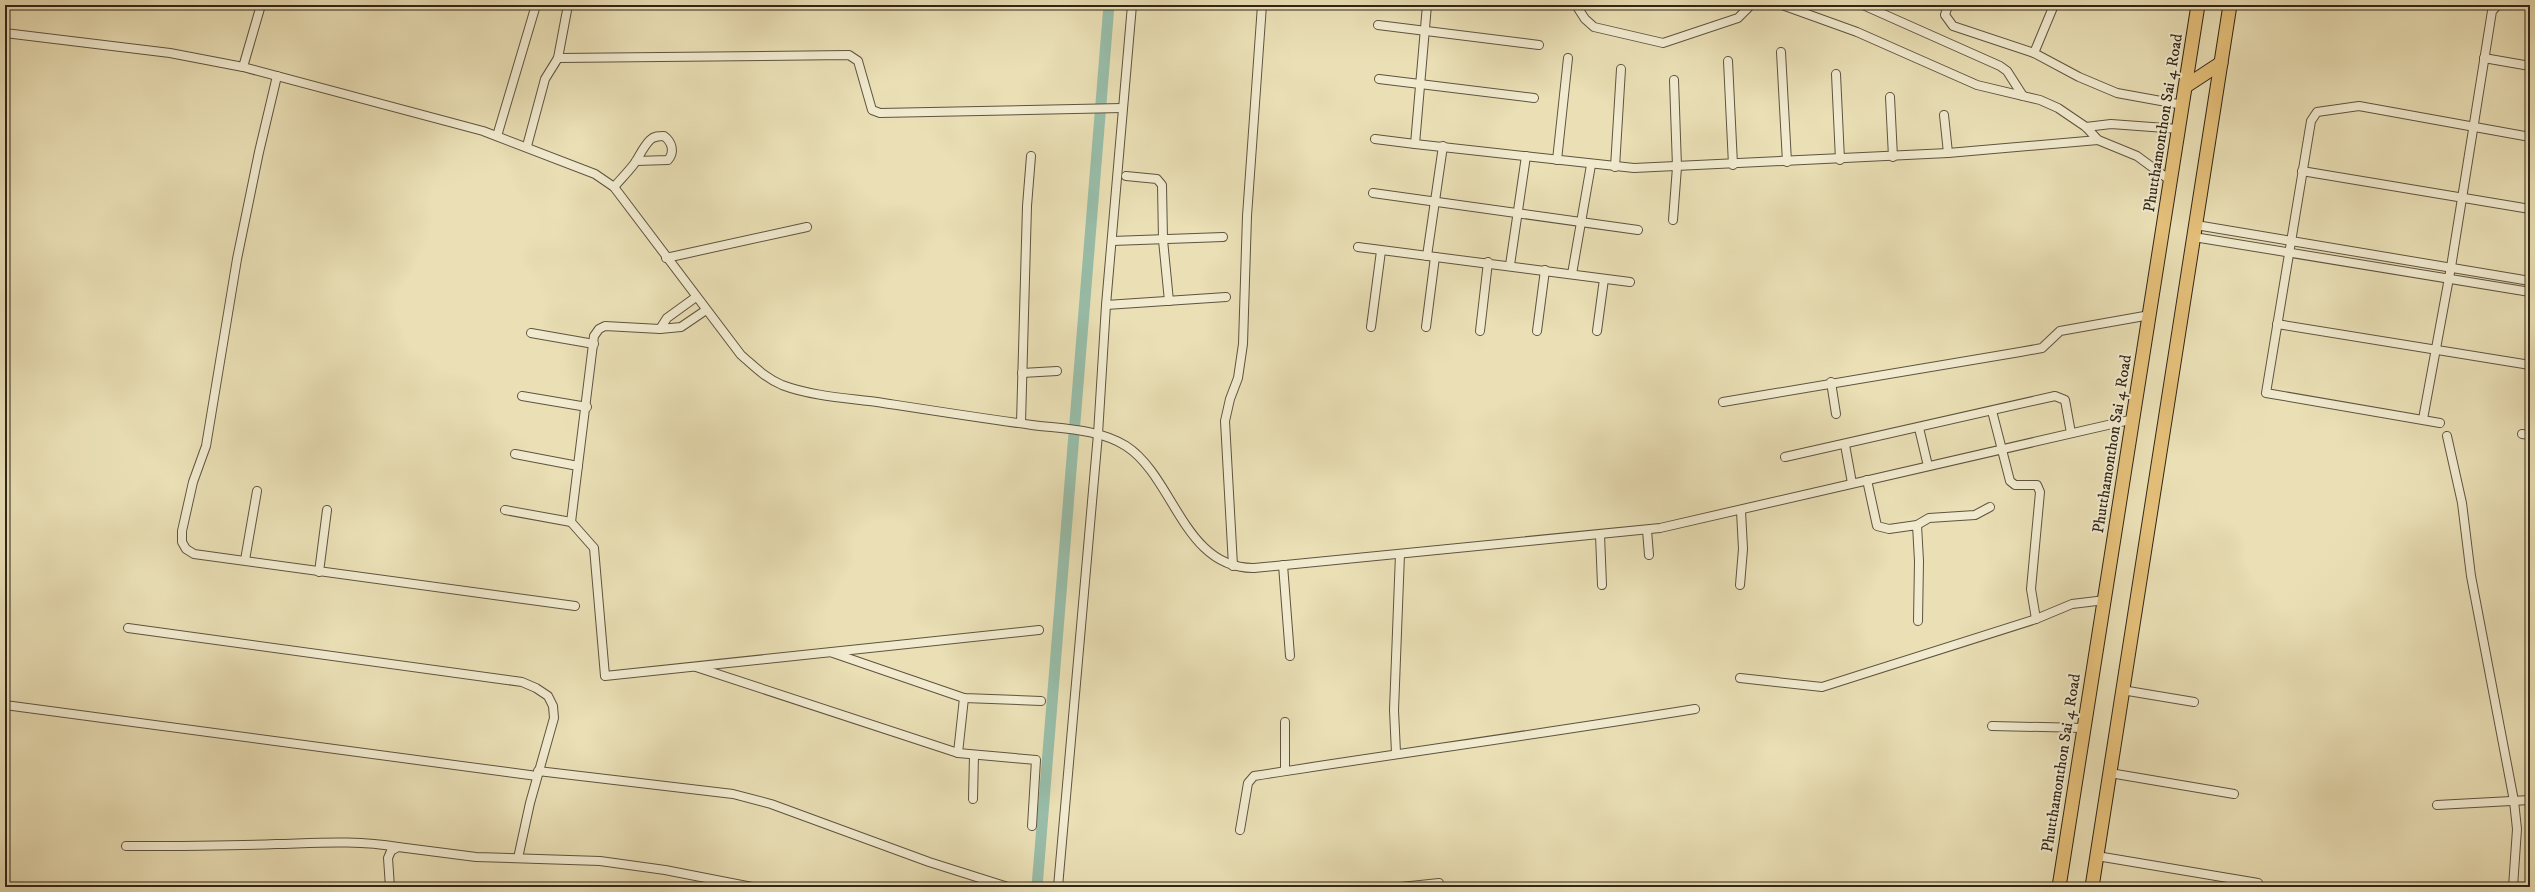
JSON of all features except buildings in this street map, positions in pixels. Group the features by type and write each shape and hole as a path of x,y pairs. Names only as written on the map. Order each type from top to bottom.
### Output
{"main road":[{"name":"Phutthamonthon Sai 4 Road","path":"2059,887 2134,419 2198,5"},
{"path":"2092,887 2230,5"},
{"path":"2186,86 2221,63"}],"street":[{"path":"243,67 261,5"},
{"path":"498,136 536,5"},
{"path":"527,146 545,79 558,58 568,5"},
{"path":"1058,887 1098,434 1106,305 1132,5"},
{"path":"1233,566 1225,421 1230,399 1238,378 1243,344 1247,216 1262,5"},
{"path":"1415,144 1427,5"},
{"path":"1576,5 1585,19 1594,27 1663,43 1738,18 1751,5"},
{"path":"1782,5 1856,32 1978,85 2023,96 2058,108 2086,126 2098,140 2137,156 2171,181"},
{"path":"1863,5 2000,66 2007,71 2023,96"},
{"path":"1948,5 1945,15 1953,26 2034,53 2079,77 2117,93 2183,105"},
{"path":"2034,53 2054,5"},
{"path":"2423,419 2451,267 2492,11 2498,5"},
{"path":"1378,25 1539,45"},
{"path":"5,33 170,53 243,67 277,78 434,116 527,146 595,174 614,188 741,355 765,376 783,385 818,394 1073,430 1098,434 1114,439 1134,453 1199,542 1217,559 1233,566 1254,568 1647,530 1741,511 1852,483 2071,432 2134,419"},
{"path":"1781,52 1787,162"},
{"path":"558,58 849,55 858,61 872,110 880,113 1102,107 1122,108"},
{"path":"1557,160 1568,58"},
{"path":"2484,58 2530,66"},
{"path":"1728,61 1733,165"},
{"path":"1615,167 1621,69"},
{"path":"1836,74 1840,160"},
{"path":"277,78 237,259 206,446 193,482 182,531 182,542 186,549 194,554 575,606"},
{"path":"1379,78 1534,98"},
{"path":"1673,220 1677,167 1674,80"},
{"path":"1890,97 1893,156"},
{"path":"2440,423 2266,393 2311,121 2317,112 2359,106 2530,138"},
{"path":"1944,115 1948,153"},
{"path":"2086,126 2111,124 2179,129"},
{"path":"1375,139 1615,167 1677,167 1840,160 1948,153 2098,140"},
{"path":"1426,327 1436,202 1443,146"},
{"path":"1021,423 1027,206 1031,156"},
{"path":"1510,265 1526,156"},
{"path":"614,188 636,160"},
{"path":"1572,274 1591,165"},
{"path":"2302,171 2530,209"},
{"path":"1126,176 1157,179 1162,185 1163,240 1169,301"},
{"path":"1372,192 1638,230"},
{"path":"666,258 807,227"},
{"path":"2195,231 2290,242 2530,281"},
{"path":"2195,231 2289,253 2530,292"},
{"path":"1112,241 1223,237"},
{"path":"1358,247 1381,251 1488,262 1630,282"},
{"path":"1371,327 1381,251"},
{"path":"1480,331 1488,262"},
{"path":"1537,331 1545,270"},
{"path":"1597,331 1604,279"},
{"path":"660,329 667,318 696,297"},
{"path":"1106,305 1226,297"},
{"path":"571,522 587,407 594,336 605,326 660,329 681,327 706,310"},
{"path":"1723,402 1831,382 2042,348 2060,331 2150,315"},
{"path":"2277,324 2530,365"},
{"path":"531,333 594,344"},
{"path":"1022,373 1057,371"},
{"path":"1831,382 1836,414"},
{"path":"522,396 587,407"},
{"path":"1785,457 1845,446 2049,397 2061,397 2067,404 2071,432"},
{"path":"1992,411 2001,449 2012,484 2034,484 2040,492 2031,589 2036,619"},
{"path":"1919,428 1928,466"},
{"path":"2447,436 2462,503 2471,576 2514,801 2517,829 2513,887"},
{"path":"1845,446 1852,483"},
{"path":"515,454 578,466"},
{"path":"1868,480 1877,526 1889,529 1917,525 1929,518 1975,515 1990,507"},
{"path":"246,560 256,491"},
{"path":"319,572 327,510"},
{"path":"505,510 571,522 594,548 605,676 1039,630"},
{"path":"1740,585 1743,549 1741,511"},
{"path":"1917,525 1919,561 1918,621"},
{"path":"1647,530 1649,555"},
{"path":"1600,535 1602,585"},
{"path":"1396,753 1394,710 1400,554"},
{"path":"1283,565 1290,656"},
{"path":"1740,678 1822,687 2036,619 2072,604 2105,600"},
{"path":"128,628 522,682 536,688 548,696 553,706 554,718 538,774 518,858"},
{"path":"831,652 964,698 1041,701"},
{"path":"693,666 958,753 1036,760 1032,826"},
{"path":"2122,690 2194,702"},
{"path":"958,753 964,698"},
{"path":"5,705 538,774 733,794 771,804 929,862 1008,887"},
{"path":"1240,830 1250,778 1254,776 1396,753 1525,737 1695,709"},
{"path":"1285,722 1285,771"},
{"path":"1992,726 2084,728"},
{"path":"973,799 974,754"},
{"path":"2110,773 2234,794"},
{"path":"2437,805 2530,800"},
{"path":"126,846 192,846 337,842 379,844 476,857 600,861 726,884 752,887"},
{"path":"390,887 388,858 391,851 398,847"},
{"path":"2097,856 2258,883"},
{"path":"1401,887 1439,883 1439,887"}],"waterway":[{"path":"1037,887 1109,5"}]}
